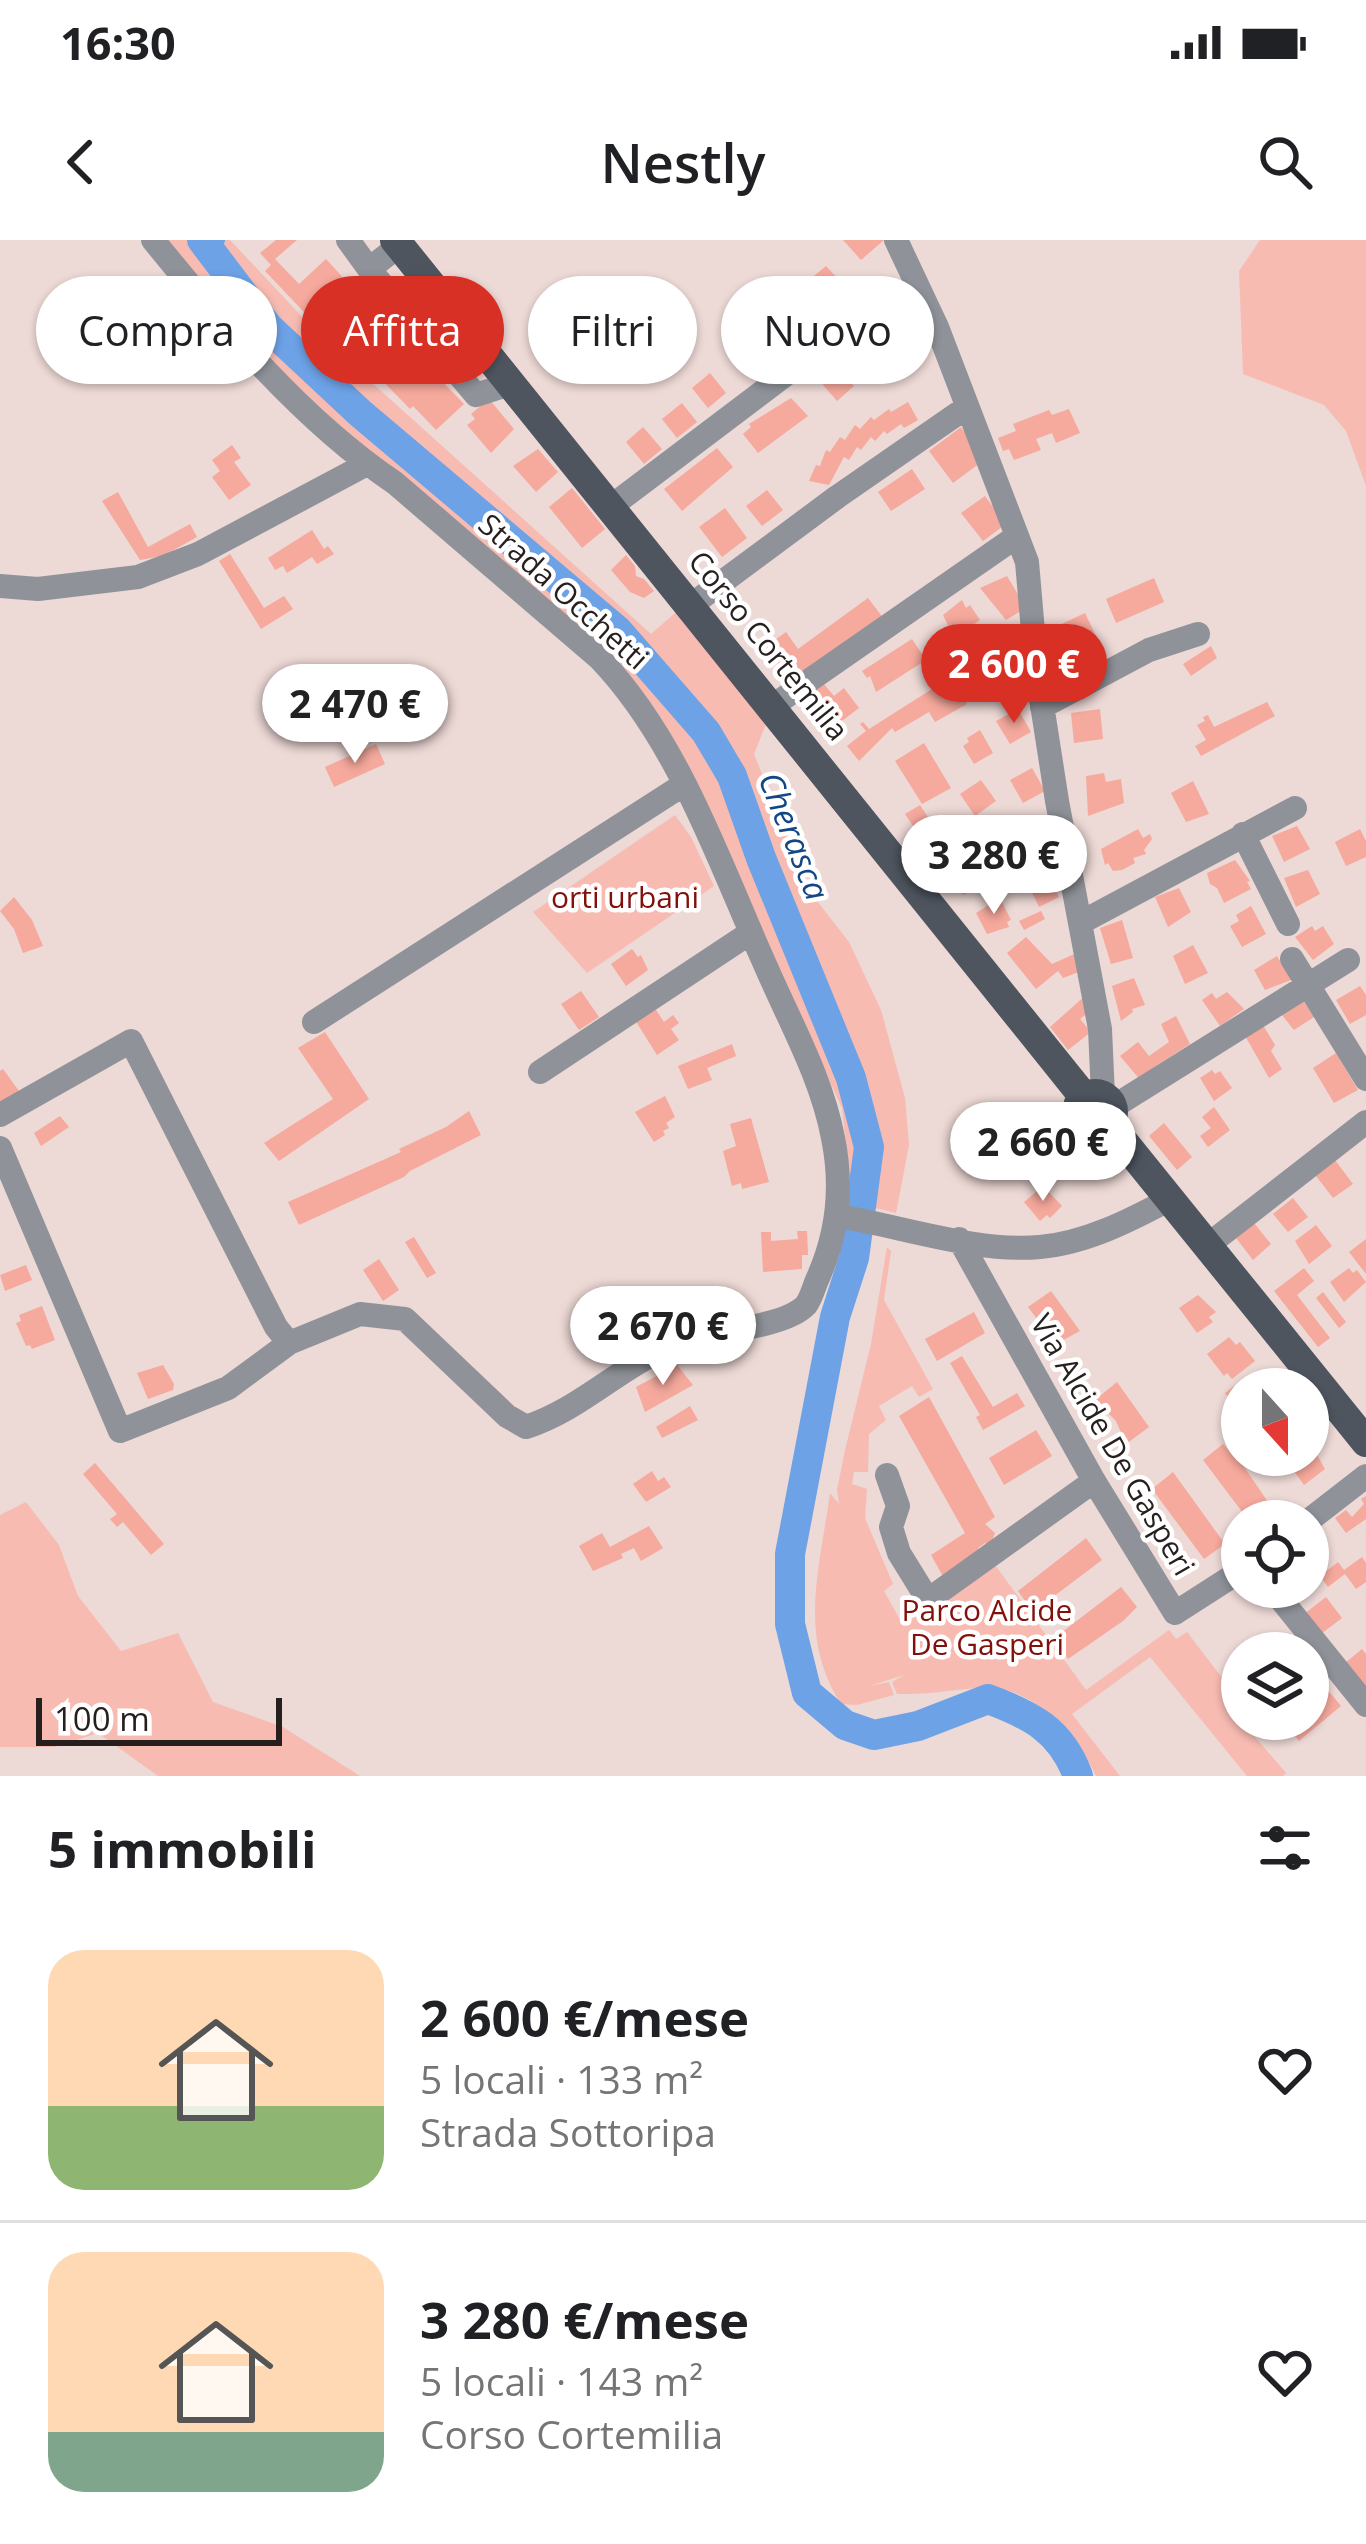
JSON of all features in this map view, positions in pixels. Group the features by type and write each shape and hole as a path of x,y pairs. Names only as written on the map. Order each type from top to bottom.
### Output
{"main road":[{"name":"Corso Cortemilia","path":"398,243 771,707 1102,1106 1170,1199 1366,1442"}],"street":[{"name":"Strada Occhetti","path":"0,1148 120,1431 228,1388 290,1343 360,1314 405,1319 507,1416 526,1426 550,1419 638,1361 678,1342 780,1318 805,1306 838,1216 837,1161 825,1100 683,784 628,689 600,659 368,464 233,338 153,240"},
{"path":"349,240 476,395 510,384"},
{"path":"896,240 937,327 1027,562 1042,707 1100,1029 1102,1106 1348,960"},
{"path":"369,268 398,243"},
{"path":"609,508 773,384"},
{"path":"690,606 837,496 968,407"},
{"path":"0,586 38,589 138,577 198,554 368,464"},
{"path":"771,707 1017,536"},
{"path":"1042,707 1149,650 1198,634"},
{"path":"314,1022 683,784"},
{"path":"1080,923 1295,808"},
{"path":"1243,834 1288,924"},
{"path":"540,1072 750,933"},
{"path":"1292,958 1366,1079"},
{"path":"0,1115 131,1041 276,1328 290,1343"},
{"path":"1208,1246 1366,1122"},
{"path":"838,1216 1040,1247 1125,1224 1170,1199"},
{"name":"Via Alcide De Gasperi","path":"959,1238 1094,1480 1175,1613 1221,1583"},
{"path":"887,1475 898,1506 891,1527 899,1553 928,1600 1094,1480"},
{"path":"1329,1504 1366,1476"},
{"path":"1288,1608 1366,1705"}],"green space":[{"path":"166,240 230,240 264,276 196,276"},
{"path":"1260,240 1366,240 1366,486 1346,431 1324,405 1243,374 1239,271"},
{"path":"277,290 301,316 301,384 373,384 651,634 682,607 769,717 754,754 810,892 849,942 881,1010 905,1098 909,1145 896,1213 852,1202 842,1108 686,771 635,684 382,466 277,367"},
{"name":"orti urbani","path":"675,815 714,886 587,973 533,912"},
{"name":"Parco Alcide De Gasperi","path":"887,1247 891,1251 884,1300 933,1389 919,1397 912,1386 879,1406 886,1420 869,1434 868,1472 854,1472 852,1484 867,1489 865,1518 893,1584 884,1591 903,1625 995,1565 1086,1690 1169,1630 1176,1639 1187,1632 1221,1676 1221,1740 1258,1740 1286,1773 1283,1776 1247,1776 1150,1657 1072,1714 1120,1776 1096,1776 1077,1746 1043,1710 1005,1690 897,1694 892,1682 904,1675 869,1686 889,1682 894,1695 857,1705 841,1704 819,1653 817,1575 830,1493 839,1504 845,1450 871,1344"},
{"path":"26,1502 59,1545 78,1596 121,1651 178,1633 213,1702 283,1727 360,1776 158,1776 98,1733 55,1747 0,1747 0,1515"}],"building":[{"path":"276,240 297,240 275,259 301,282 301,309 277,284 277,276 265,271 271,265 260,253"},
{"path":"843,240 884,240 861,260"},
{"path":"326,259 342,276 308,276"},
{"path":"826,266 835,276 814,276"},
{"path":"710,373 726,393 708,408 692,388"},
{"path":"386,384 445,384 464,404 436,430 413,406 410,409"},
{"path":"822,384 852,384 854,386 837,401"},
{"path":"791,398 808,416 758,453 743,434 749,424"},
{"path":"489,399 514,429 491,453 467,425 475,419 471,414"},
{"path":"908,402 918,420 887,434 884,431 875,441 871,437 861,450 857,447 849,460 844,457 829,485 809,481 826,450 830,452 840,437 845,440 855,425 860,429 871,417 874,420"},
{"path":"682,403 697,422 677,438 662,419"},
{"path":"1069,409 1080,433 1056,443 1052,433 1036,439 1041,450 1014,460 1009,449 1003,451 998,438 1016,431 1013,424 1049,410 1052,415"},
{"path":"643,427 662,449 644,464 626,442"},
{"path":"961,427 984,460 953,483 929,451"},
{"path":"232,445 241,458 234,462 251,485 229,500 212,477 220,471 212,460"},
{"path":"717,448 733,467 682,511 664,489"},
{"path":"538,449 558,472 536,492 513,466"},
{"path":"912,469 925,489 891,511 878,492"},
{"path":"572,488 605,529 582,548 549,507"},
{"path":"767,490 783,510 762,526 746,506"},
{"path":"118,492 148,547 190,524 197,537 163,556 140,560 102,501"},
{"path":"985,496 1006,524 983,541 961,513"},
{"path":"725,508 747,538 722,557 699,527"},
{"path":"312,530 324,549 328,546 334,554 317,564 312,557 287,573 283,566 275,570 268,558"},
{"path":"230,554 264,608 284,596 293,609 261,629 219,561"},
{"path":"626,555 636,576 654,591 644,598 630,592 611,570"},
{"path":"1007,576 1026,608 1006,620 980,588"},
{"path":"1154,578 1164,602 1116,623 1106,599"},
{"path":"868,598 884,619 794,684 765,647 786,632 798,649"},
{"path":"962,600 980,620 973,625 977,631 955,640 943,615"},
{"path":"1085,613 1100,644 1065,660 1051,629"},
{"path":"912,639 926,660 876,692 870,676 862,671"},
{"path":"1211,646 1217,658 1191,676 1183,664"},
{"path":"1019,648 1032,677 1008,690 992,662"},
{"path":"951,677 967,704 935,722 929,712 895,732 892,728 859,761 847,746 866,731 863,722 869,729"},
{"path":"823,683 834,696 844,688 859,708 830,730 804,697"},
{"path":"1267,702 1275,716 1201,756 1195,746 1206,740 1197,725 1205,721 1203,717 1208,715 1214,727"},
{"path":"1018,709 1031,732 1010,744 996,721"},
{"path":"1100,709 1103,739 1074,743 1071,713"},
{"path":"980,730 993,753 974,764 963,746"},
{"path":"924,743 951,788 922,804 895,761"},
{"path":"376,744 385,764 334,787 325,767"},
{"path":"1032,768 1045,791 1023,803 1010,780"},
{"path":"1104,773 1106,782 1121,779 1124,803 1088,816 1086,776"},
{"path":"981,780 996,801 975,816 960,794"},
{"path":"1193,781 1209,814 1186,822 1171,793"},
{"path":"920,805 935,828 947,821 956,835 929,850 905,814"},
{"path":"1034,819 1046,843 1003,868 989,845"},
{"path":"1297,826 1310,849 1284,862 1272,836"},
{"path":"1138,829 1143,838 1150,834 1152,839 1146,854 1113,871 1105,865 1101,849"},
{"path":"1360,829 1366,857 1346,866 1335,842"},
{"path":"965,857 983,880 964,895 949,877"},
{"path":"1235,860 1251,889 1224,903 1207,873"},
{"path":"1308,870 1320,894 1296,907 1284,878"},
{"path":"1052,873 1060,885 1054,888 1059,897 1039,907 1028,884"},
{"path":"1179,888 1191,912 1168,927 1155,897"},
{"path":"14,897 32,920 43,946 23,953 14,929 0,911"},
{"path":"1000,898 1011,920 1009,927 987,934 976,913"},
{"path":"1251,906 1266,934 1242,947 1230,926 1239,921 1236,915"},
{"path":"1041,911 1045,919 1024,930 1019,921"},
{"path":"1122,920 1133,958 1111,964 1100,928"},
{"path":"1312,926 1315,931 1323,926 1334,944 1313,960 1295,937"},
{"path":"1026,937 1052,964 1081,951 1084,970 1063,978 1058,971 1036,989 1007,953"},
{"path":"1193,945 1208,973 1185,984 1173,956"},
{"path":"632,949 648,970 626,986 611,964"},
{"path":"1277,956 1291,980 1265,990 1254,970"},
{"path":"1134,978 1145,1005 1132,1009 1121,1021 1112,986"},
{"path":"1360,986 1366,995 1366,1015 1350,1024 1336,1000"},
{"path":"581,991 599,1017 579,1030 561,1004"},
{"path":"1227,992 1244,1009 1220,1026 1202,1000 1212,993 1216,999"},
{"path":"1086,995 1089,1012 1080,1019 1091,1032 1068,1050 1050,1027"},
{"path":"1300,996 1314,1017 1294,1030 1277,1009"},
{"path":"652,1004 664,1022 673,1015 679,1023 671,1029 679,1040 657,1055 633,1017"},
{"path":"1176,1016 1190,1044 1151,1069 1142,1082 1120,1056 1138,1042 1149,1056 1169,1042 1161,1024"},
{"path":"1261,1022 1282,1069 1269,1078 1244,1034"},
{"path":"325,1032 369,1099 279,1161 264,1143 333,1099 298,1048"},
{"path":"732,1044 736,1056 707,1068 712,1080 688,1089 678,1066"},
{"path":"1336,1053 1358,1090 1334,1103 1313,1068"},
{"path":"0,1071 22,1095 0,1109"},
{"path":"1220,1071 1232,1088 1214,1101 1200,1078"},
{"path":"665,1096 675,1117 666,1123 665,1135 654,1142 635,1112"},
{"path":"1214,1107 1230,1130 1208,1147 1200,1136 1211,1128 1202,1117"},
{"path":"469,1111 481,1135 299,1225 288,1202 401,1152 399,1149"},
{"path":"60,1116 69,1127 41,1146 34,1133"},
{"path":"751,1118 769,1182 742,1189 741,1183 732,1186 723,1151 736,1146 730,1124"},
{"path":"1164,1123 1192,1157 1177,1170 1149,1136"},
{"path":"1335,1160 1353,1184 1333,1198 1316,1176"},
{"path":"1043,1186 1062,1206 1040,1221 1024,1202"},
{"path":"1293,1198 1308,1217 1288,1232 1273,1214"},
{"path":"1254,1223 1271,1244 1253,1260 1236,1238"},
{"path":"1316,1225 1332,1246 1309,1264 1295,1241"},
{"path":"797,1231 807,1231 808,1255 802,1255 802,1269 763,1272 761,1232 771,1232 771,1241 798,1239"},
{"path":"414,1237 436,1273 427,1278 405,1242"},
{"path":"1366,1239 1366,1274 1349,1252"},
{"path":"379,1259 399,1290 383,1301 363,1270"},
{"path":"26,1265 32,1280 5,1291 0,1275"},
{"path":"1304,1268 1314,1281 1297,1295 1330,1338 1318,1347 1274,1291"},
{"path":"1349,1268 1366,1282 1344,1302 1330,1282"},
{"path":"1051,1291 1080,1331 1056,1344 1028,1307"},
{"path":"1323,1292 1346,1322 1339,1328 1316,1298"},
{"path":"1198,1295 1216,1312 1209,1317 1213,1322 1197,1333 1179,1308"},
{"path":"42,1306 55,1340 32,1349 16,1323 21,1321 19,1315"},
{"path":"974,1312 985,1333 937,1361 925,1339"},
{"path":"1229,1337 1236,1345 1240,1342 1255,1361 1246,1368 1221,1368 1221,1372 1207,1354"},
{"path":"962,1356 993,1407 1017,1393 1025,1406 983,1430 976,1417 980,1415 950,1363"},
{"path":"163,1365 173,1390 148,1399 137,1373"},
{"path":"677,1365 693,1385 645,1412 636,1387"},
{"path":"1117,1382 1149,1427 1126,1444 1116,1421 1095,1400"},
{"path":"929,1397 995,1517 985,1524 995,1533 990,1546 985,1543 978,1548 982,1555 945,1580 931,1555 965,1533 899,1416"},
{"path":"690,1406 698,1420 662,1438 656,1427"},
{"path":"1036,1430 1052,1456 1004,1485 989,1458"},
{"path":"1221,1446 1221,1476 1250,1476 1267,1500 1233,1500 1203,1460"},
{"path":"95,1463 164,1544 151,1555 123,1522 117,1527 110,1519 117,1514 83,1474"},
{"path":"652,1471 658,1481 664,1477 671,1487 646,1502 633,1484"},
{"path":"1173,1472 1221,1538 1221,1547 1204,1559 1152,1489"},
{"path":"1366,1496 1366,1519 1346,1533 1335,1518 1346,1510 1352,1517"},
{"path":"649,1526 663,1548 641,1561 634,1548 593,1571 579,1546 602,1533 610,1547"},
{"path":"1086,1538 1102,1560 1033,1612 1018,1591"},
{"path":"1362,1557 1366,1582 1356,1589 1345,1574 1329,1586 1329,1569 1338,1562 1344,1570"},
{"path":"1121,1587 1137,1607 1123,1621 1068,1659 1060,1648 1055,1651 1049,1644 1053,1639"},
{"path":"1329,1601 1342,1618 1319,1632 1304,1614 1312,1608 1329,1608"},
{"path":"1362,1649 1366,1654 1366,1689 1345,1663"},
{"path":"1329,1691 1341,1706 1329,1716"}],"waterway":[{"name":"Cherasca","path":"202,240 269,328 360,413 618,631 706,732 732,776 851,1078 869,1147 854,1258 835,1317 790,1554 790,1624 807,1693 845,1725 874,1735 918,1726 988,1699 1043,1726 1063,1747 1078,1776"},
{"path":"216,259 223,240"}]}
